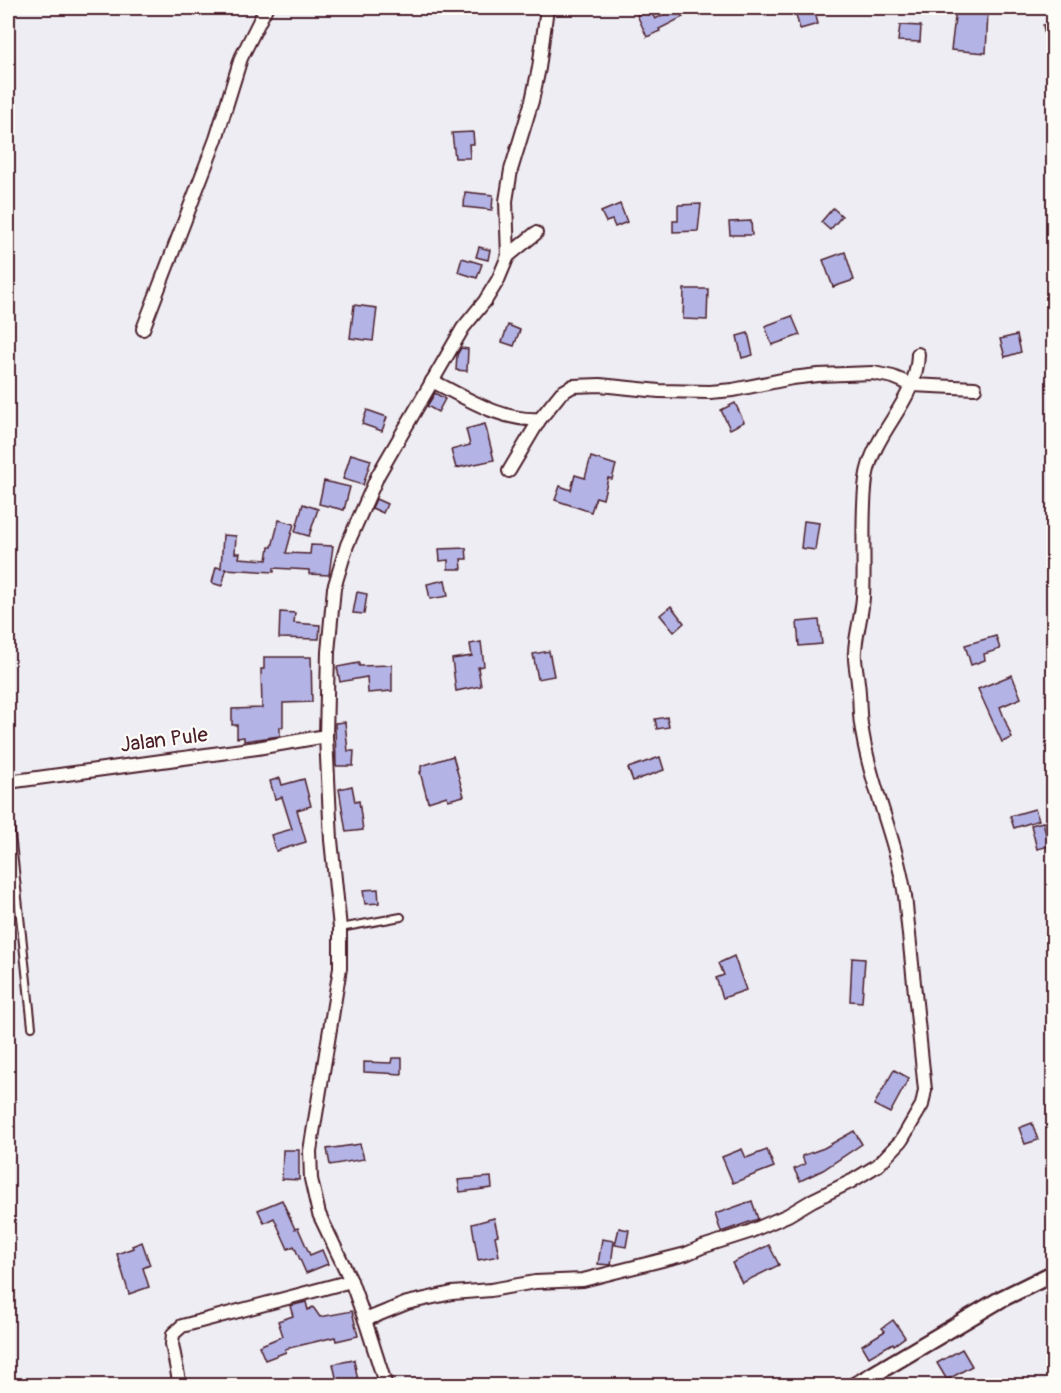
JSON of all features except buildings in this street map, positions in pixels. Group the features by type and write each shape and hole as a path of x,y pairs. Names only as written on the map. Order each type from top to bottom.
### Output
{"street":[{"path":"143,329 216,139 241,58 266,8"},
{"path":"386,1386 351,1281 320,1214 311,1179 310,1151 339,968 340,928 331,840 326,736 328,652 334,588 347,545 378,475 463,328 485,302 508,256 506,201 511,170 532,101 547,8"},
{"path":"508,256 536,233"},
{"path":"365,1320 407,1303 441,1296 535,1282 583,1280 686,1254 788,1215 878,1165 901,1142 922,1105 925,1090 918,1012 901,868 881,810 867,752 861,724 855,654 863,599 864,495 867,475 882,433 901,406 912,385 918,364 918,354"},
{"path":"509,471 540,419 556,398 568,387 573,386 710,392 733,390 783,379 873,373 893,377 912,385 975,388"},
{"path":"432,381 501,413 516,418 540,419"},
{"name":"Jalan Pule","path":"8,782 258,748 326,736"},
{"path":"854,1386 1001,1299 1053,1273"},
{"path":"180,1386 172,1335 182,1326 351,1281"}],"lane":[{"path":"8,806 32,1027"},
{"path":"340,928 401,917"}]}
